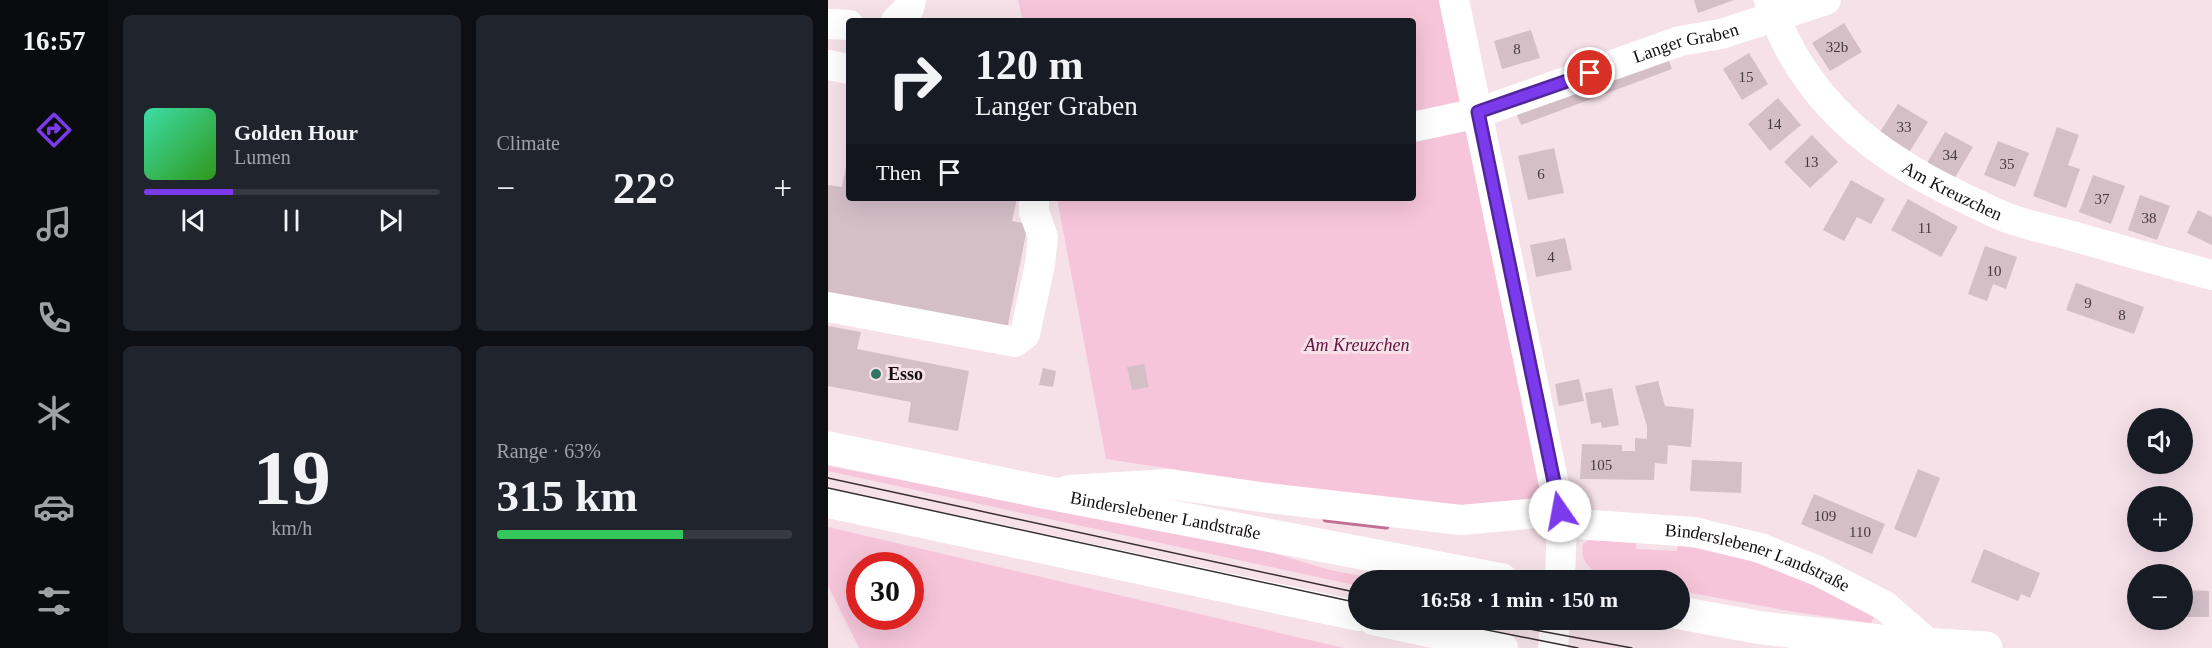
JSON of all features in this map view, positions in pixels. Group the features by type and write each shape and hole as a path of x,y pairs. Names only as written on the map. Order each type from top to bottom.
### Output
{"main road":[{"name":"Binderslebener Landstraße","path":"828,448 1038,492 1449,570"},
{"path":"1690,615 1762,628 1930,645 1986,648"}],"street":[{"path":"899,18 909,8 911,0"},
{"path":"1454,0 1561,517 1560,570"},
{"name":"Langer Graben","path":"1416,126 1478,112 1680,41 1721,34 1772,8 1826,0"},
{"name":"Am Kreuzchen","path":"1772,8 1797,61 1829,105 1878,151 1936,185 2009,218 2212,275"},
{"path":"828,24 846,25"},
{"path":"828,65 846,68"},
{"path":"828,307 1015,342 1025,334 1040,264 1043,237 1034,212 1034,201"},
{"name":"Binderslebener Landstraße","path":"1038,492 1168,484 1461,520 1561,517 1694,532 1760,548 1818,571 1885,606 1930,645"},
{"path":"1264,535 1268,498"},
{"path":"828,503 1348,614"},
{"path":"1419,630 1503,648"},
{"path":"1553,648 1554,630"}],"green space":[{"name":"Am Kreuzchen","path":"1018,0 1440,0 1543,498 1458,506 1265,483 1106,459 1058,201 1416,201 1416,18 1022,18"},
{"path":"828,466 1256,548 1348,573 1348,584 828,471"},
{"path":"828,527 1344,648 859,648 850,630 924,630 924,552 846,552 846,622 828,586"},
{"path":"1589,540 1636,542 1636,549 1677,551 1678,545 1740,556 1795,574 1874,617 1871,623 1690,593 1690,570 1594,570 1584,558 1583,544"}],"building":[{"path":"1694,0 1734,0 1698,13"},
{"path":"1844,23 1862,52 1830,71 1812,43"},
{"path":"1531,30 1540,58 1502,69 1494,41"},
{"path":"1665,51 1672,69 1521,125 1514,107"},
{"path":"1749,53 1768,84 1742,100 1723,69"},
{"path":"1778,98 1801,125 1770,151 1748,124"},
{"path":"1898,104 1928,122 1910,151 1880,132"},
{"path":"2057,127 2079,135 2068,165 2080,169 2066,208 2033,196"},
{"path":"1945,132 1973,147 1954,179 1927,163"},
{"path":"1812,135 1838,162 1810,188 1784,162"},
{"path":"1998,141 2029,153 2015,187 1984,175"},
{"path":"1554,148 1564,193 1528,200 1518,156"},
{"path":"846,166 846,201 1016,201 1012,221 1028,224 1007,329 828,294 828,185 842,187"},
{"path":"2093,175 2125,186 2111,224 2079,212"},
{"path":"1851,180 1885,199 1871,224 1857,217 1844,241 1823,230"},
{"path":"2140,195 2170,206 2157,240 2128,230"},
{"path":"1908,199 1958,227 1941,257 1891,230"},
{"path":"2198,210 2212,217 2212,245 2187,233"},
{"path":"1565,238 1572,270 1536,277 1530,245"},
{"path":"1985,246 2017,257 2006,289 1993,284 1987,301 1968,294"},
{"path":"2076,283 2144,307 2134,334 2066,310"},
{"path":"828,326 861,332 857,349 969,371 958,431 908,422 911,402 828,386"},
{"path":"1144,364 1149,387 1132,390 1127,367"},
{"path":"1043,368 1056,371 1053,387 1039,385"},
{"path":"1579,379 1584,401 1559,406 1555,384"},
{"path":"1658,381 1665,406 1694,409 1691,447 1668,445 1667,464 1655,463 1654,480 1580,479 1582,444 1622,445 1622,451 1635,451 1635,438 1647,439 1647,426 1635,386"},
{"path":"1612,388 1619,425 1602,428 1601,422 1591,424 1585,393"},
{"path":"1692,460 1742,462 1741,493 1690,491"},
{"path":"1918,469 1940,478 1916,538 1894,529"},
{"path":"1814,494 1885,524 1872,554 1801,524"},
{"path":"1984,549 2040,573 2030,598 2021,594 2018,601 1971,582"},
{"path":"2193,590 2209,591 2209,617 2193,617"}],"waterway":[{"path":"1326,519 1386,526"}],"tram line":[{"path":"828,478 1348,591"},
{"path":"828,488 1348,601"},
{"path":"1487,630 1578,648"},
{"path":"1535,630 1632,648"}],"place":[{"name":"Esso","path":"876,374"}],"route":[{"path":"1560,511 1478,112 1590,73"}]}
